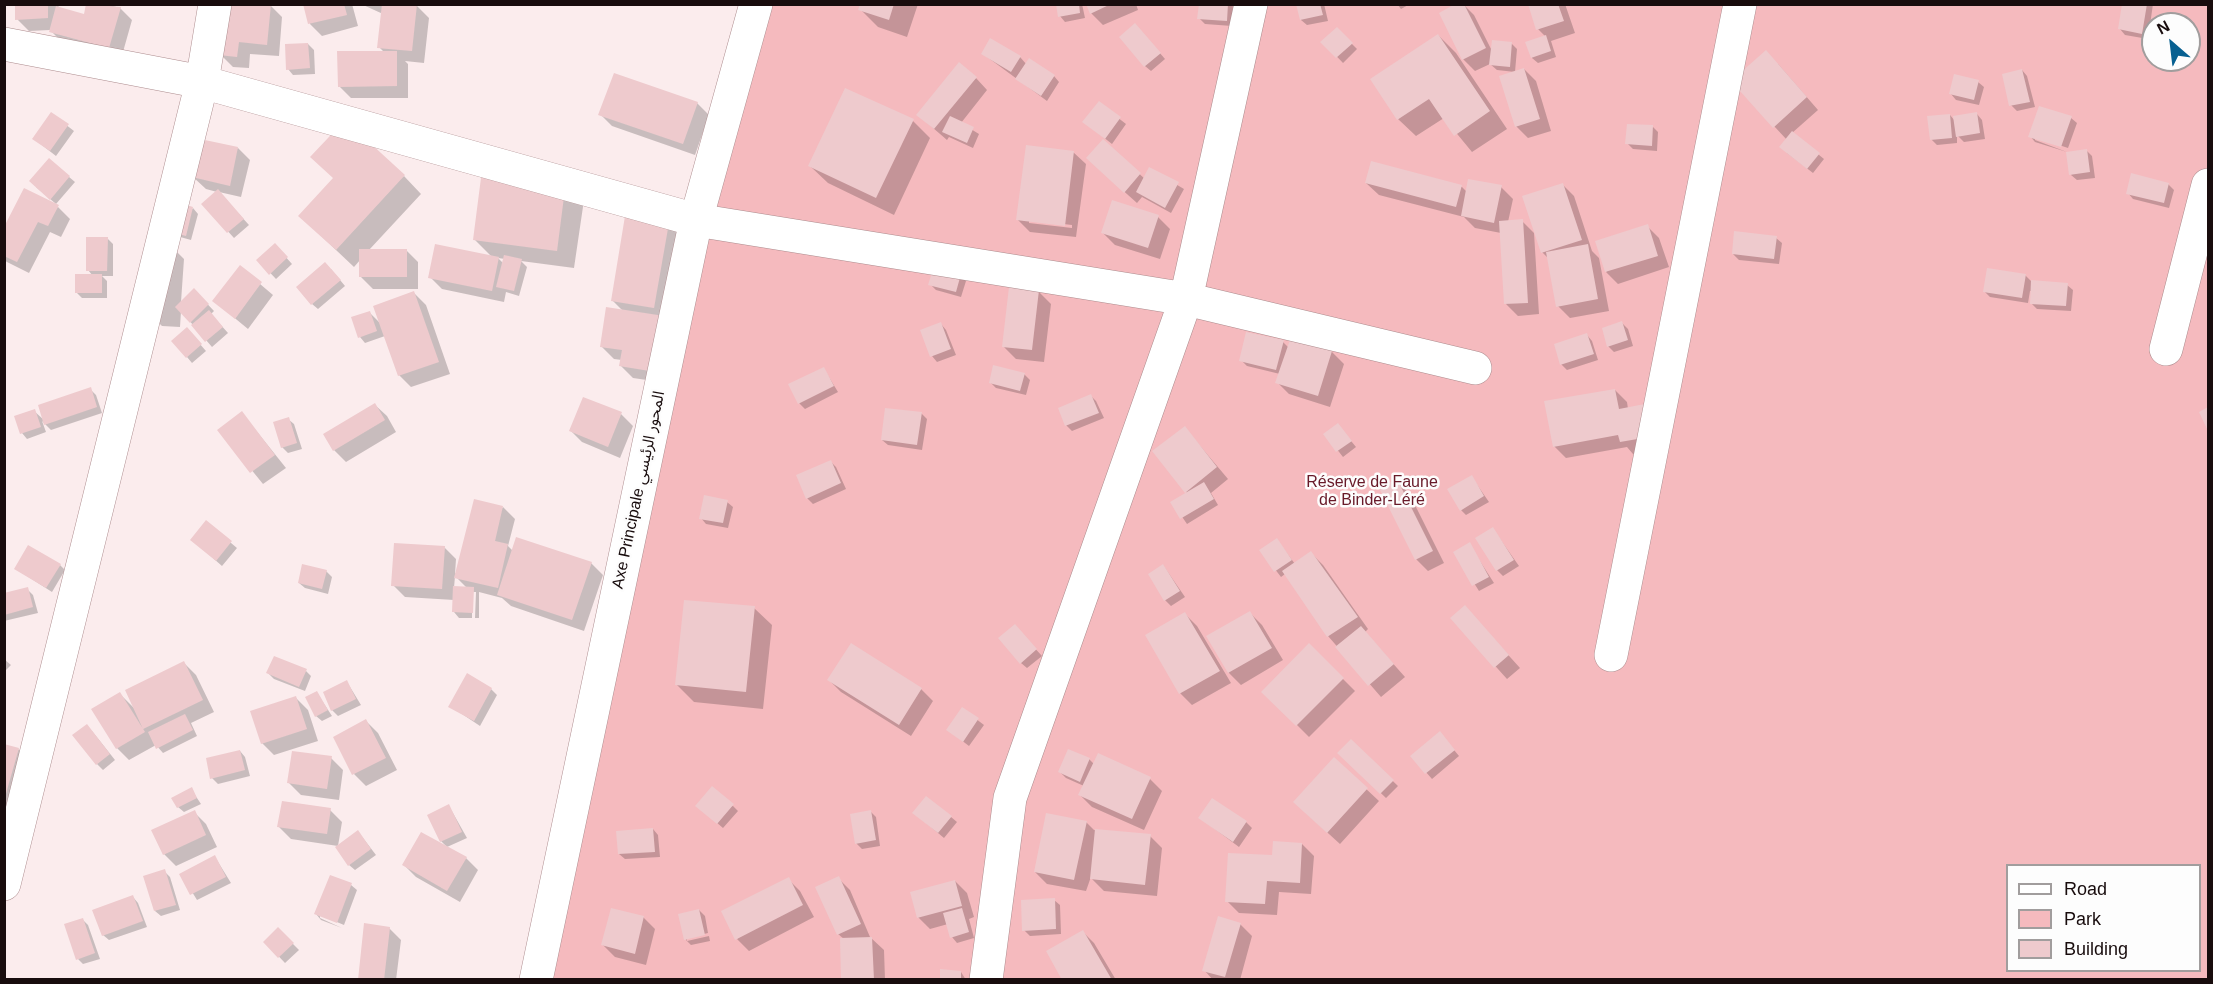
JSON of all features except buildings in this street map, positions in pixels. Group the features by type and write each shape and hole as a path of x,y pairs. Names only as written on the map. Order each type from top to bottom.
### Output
{"street":[{"path":"4,884 202,82 215,4"},
{"name":"Axe Principale المحور الرئيسي","path":"536,980 696,220 756,4"},
{"path":"986,980 1010,798 1186,299 1251,4"},
{"path":"1611,655 1740,4"},
{"path":"4,44 202,82 696,220 1186,299 1475,368"},
{"path":"2166,349 2208,185"}],"green space":[{"name":"Réserve de Faune de Binder-Léré","path":"756,5 2208,5 2208,979 536,980"}]}
